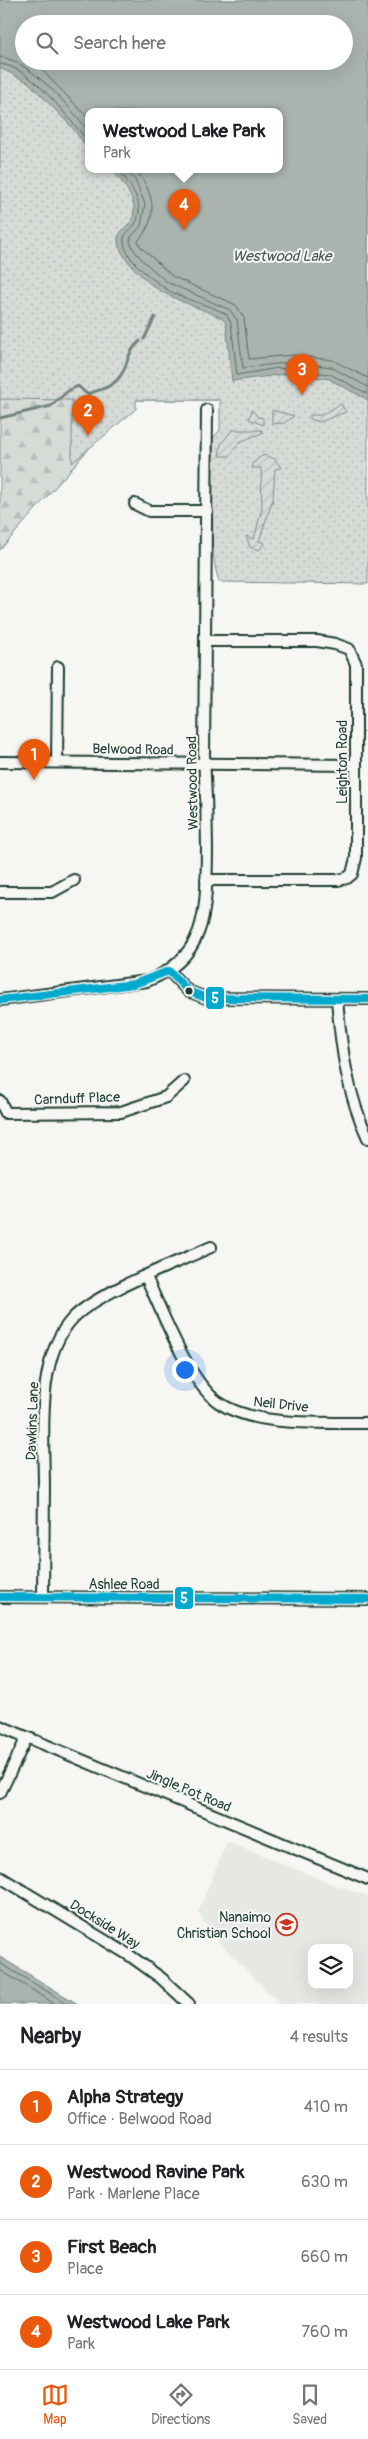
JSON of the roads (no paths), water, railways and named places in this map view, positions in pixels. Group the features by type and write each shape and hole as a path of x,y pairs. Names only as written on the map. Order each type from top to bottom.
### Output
{"street":[{"name":"Westwood Road","path":"0,1000 134,984 169,971 184,957 197,938 205,912 206,880 205,640 207,410"},
{"path":"135,504 149,511 207,511"},
{"name":"Leighton Road","path":"205,640 317,641 349,649 356,664 356,863 352,874 347,878 327,881 206,880"},
{"path":"57,762 58,667"},
{"name":"Belwood Road","path":"0,762 356,765"},
{"path":"0,892 52,892 74,880"},
{"path":"169,971 188,991 206,998 368,999"},
{"path":"337,999 341,1046 353,1100 368,1138"},
{"name":"Carnduff Place","path":"0,1101 6,1113 121,1112 166,1097 184,1081"},
{"name":"Dawkins Lane","path":"43,1597 44,1400 52,1354 61,1332 74,1317 105,1296 211,1247"},
{"name":"Neil Drive","path":"146,1277 193,1374 218,1402 253,1416 276,1420 368,1423"},
{"name":"Ashlee Road","path":"0,1597 368,1599"},
{"name":"Jingle Pot Road","path":"0,1726 368,1879"},
{"path":"0,1793 28,1738"},
{"name":"Dockside Way","path":"0,1877 129,1955 161,1978 189,2004"}],"water":[{"name":"Westwood Lake","path":"0,0 368,0 368,400 329,379 292,373 232,381 226,323 222,318 157,289 136,270 119,247 119,235 130,223 134,209 130,194 115,173 283,173 283,108 85,108 85,144 70,125 28,82 0,68"},
{"path":"0,1957 78,2004 0,2004"}],"waterway":[{"path":"144,339 155,317"},
{"path":"0,418 51,406 68,391 78,386 87,394 110,385 124,371 132,350 140,341"}],"place":[{"name":"Westwood Lake Park","path":"184,230"},
{"name":"First Beach","path":"302,395"},
{"name":"Westwood Ravine Park","path":"88,436"},
{"name":"Alpha Strategy","path":"34,780"},
{"name":"Nanaimo Christian School","path":"287,1925"}]}
